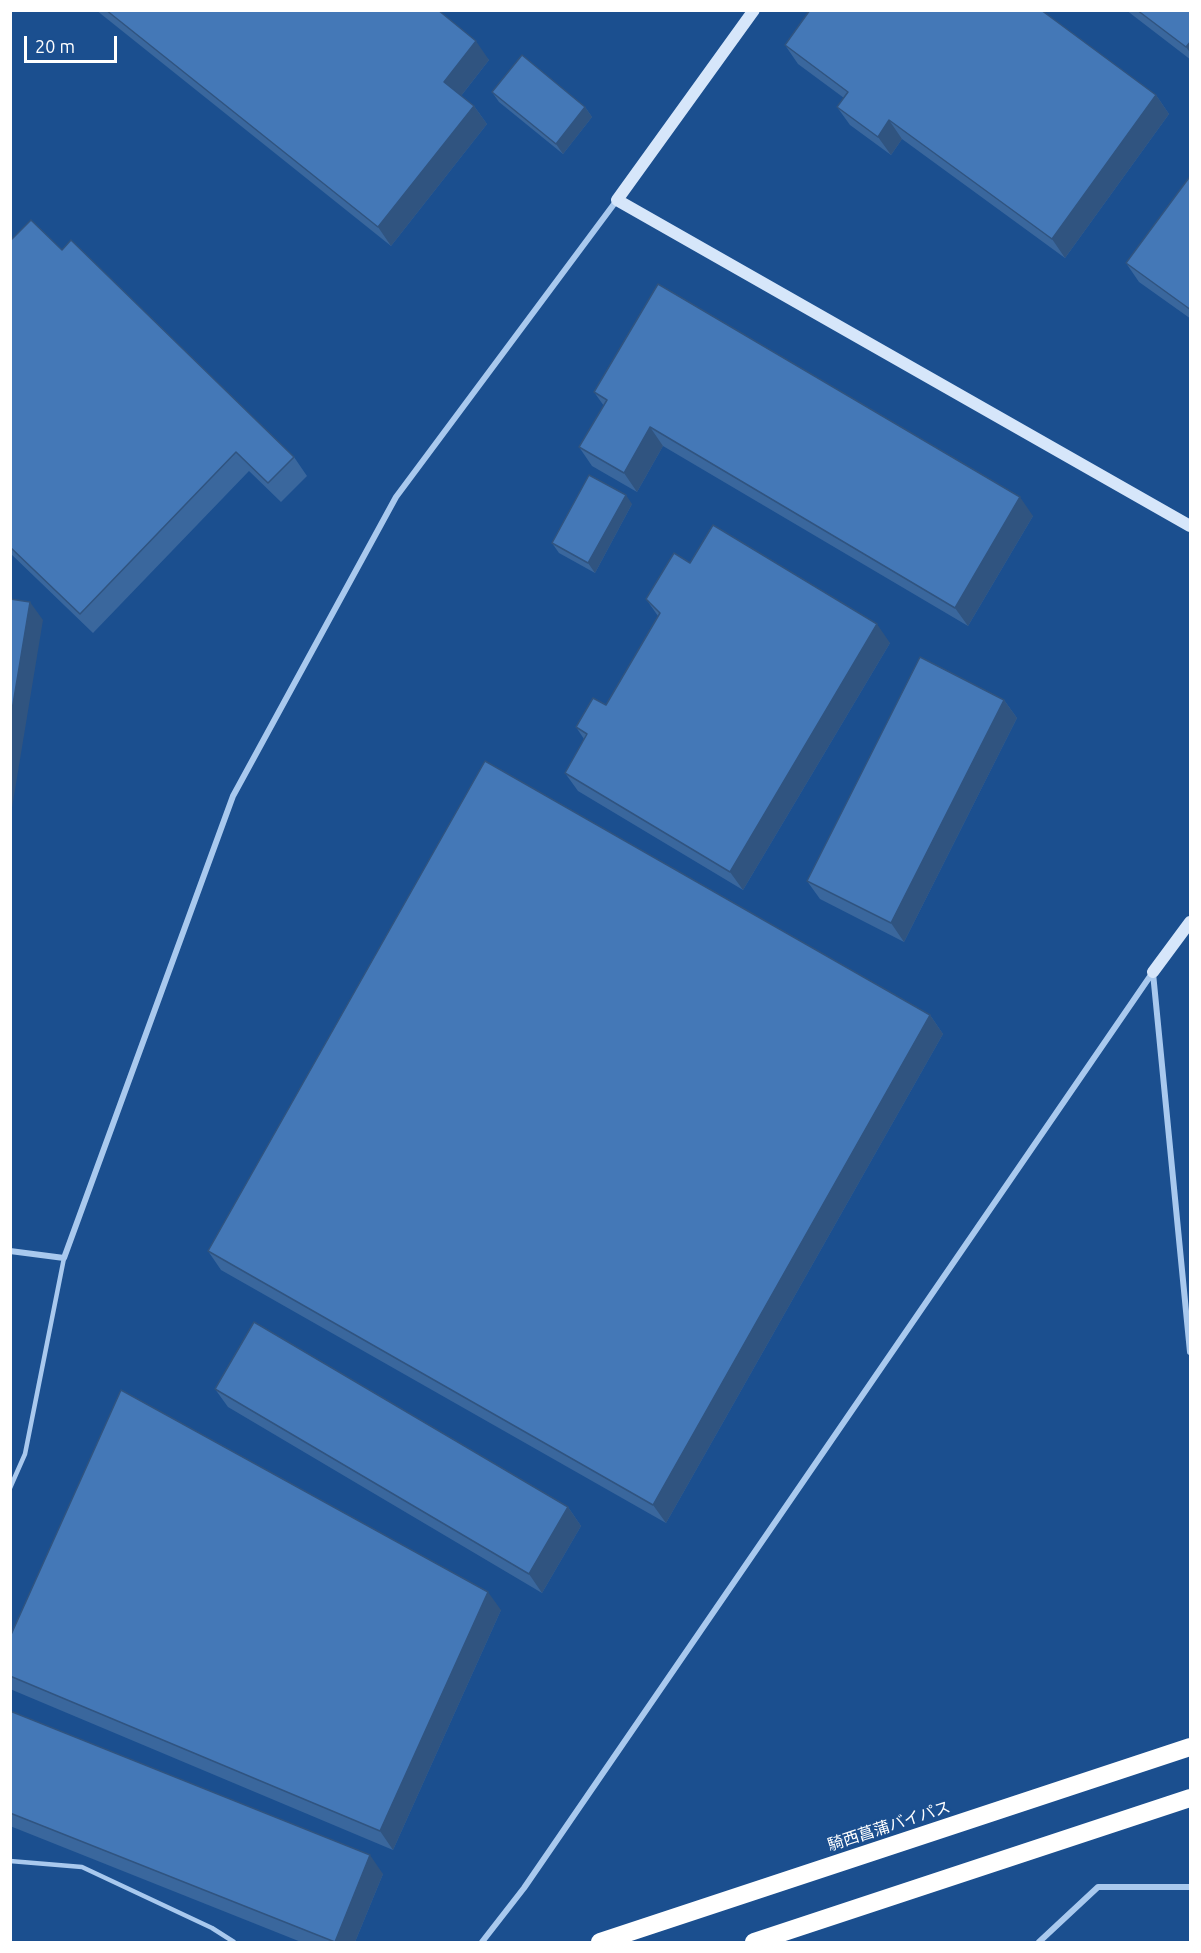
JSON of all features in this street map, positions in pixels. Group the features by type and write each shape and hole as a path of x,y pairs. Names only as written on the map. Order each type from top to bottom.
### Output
{"highway":[{"name":"騎西菖蒲バイパス","path":"600,1942 1191,1747"},
{"path":"754,1942 1191,1798"}],"street":[{"path":"10,1251 64,1258 233,796 396,497 617,200 754,10"},
{"path":"617,200 1191,526"},
{"path":"482,1942 524,1888 1153,972 1191,922"},
{"path":"1153,972 1191,1352"},
{"path":"1039,1942 1098,1887 1191,1887"}],"lane":[{"path":"10,1488 25,1454 64,1258"},
{"path":"10,1862 82,1867 212,1928 234,1942"}],"building":[{"path":"106,10 438,10 476,41 444,82 474,106 378,227"},
{"path":"810,10 1041,10 1156,95 1052,239 889,120 878,137 837,107 848,92 785,45"},
{"path":"1137,10 1191,10 1191,41 1186,47"},
{"path":"522,55 585,107 556,144 492,92"},
{"path":"1191,175 1191,310 1126,263"},
{"path":"31,220 62,250 71,240 294,457 268,483 236,452 80,614 10,547 10,241"},
{"path":"658,284 1020,497 955,608 650,427 624,473 579,447 607,400 594,392"},
{"path":"589,475 626,495 588,563 552,543"},
{"path":"713,525 877,624 730,872 565,773 587,734 576,727 593,698 606,705 660,613 646,599 674,553 690,563"},
{"path":"10,599 30,602 10,722"},
{"path":"920,657 1004,700 891,923 807,881"},
{"path":"485,761 930,1015 653,1505 208,1251"},
{"path":"254,1322 568,1507 529,1574 215,1389"},
{"path":"121,1390 488,1592 380,1831 10,1676 10,1637"},
{"path":"10,1711 370,1855 335,1942 10,1813"}]}
